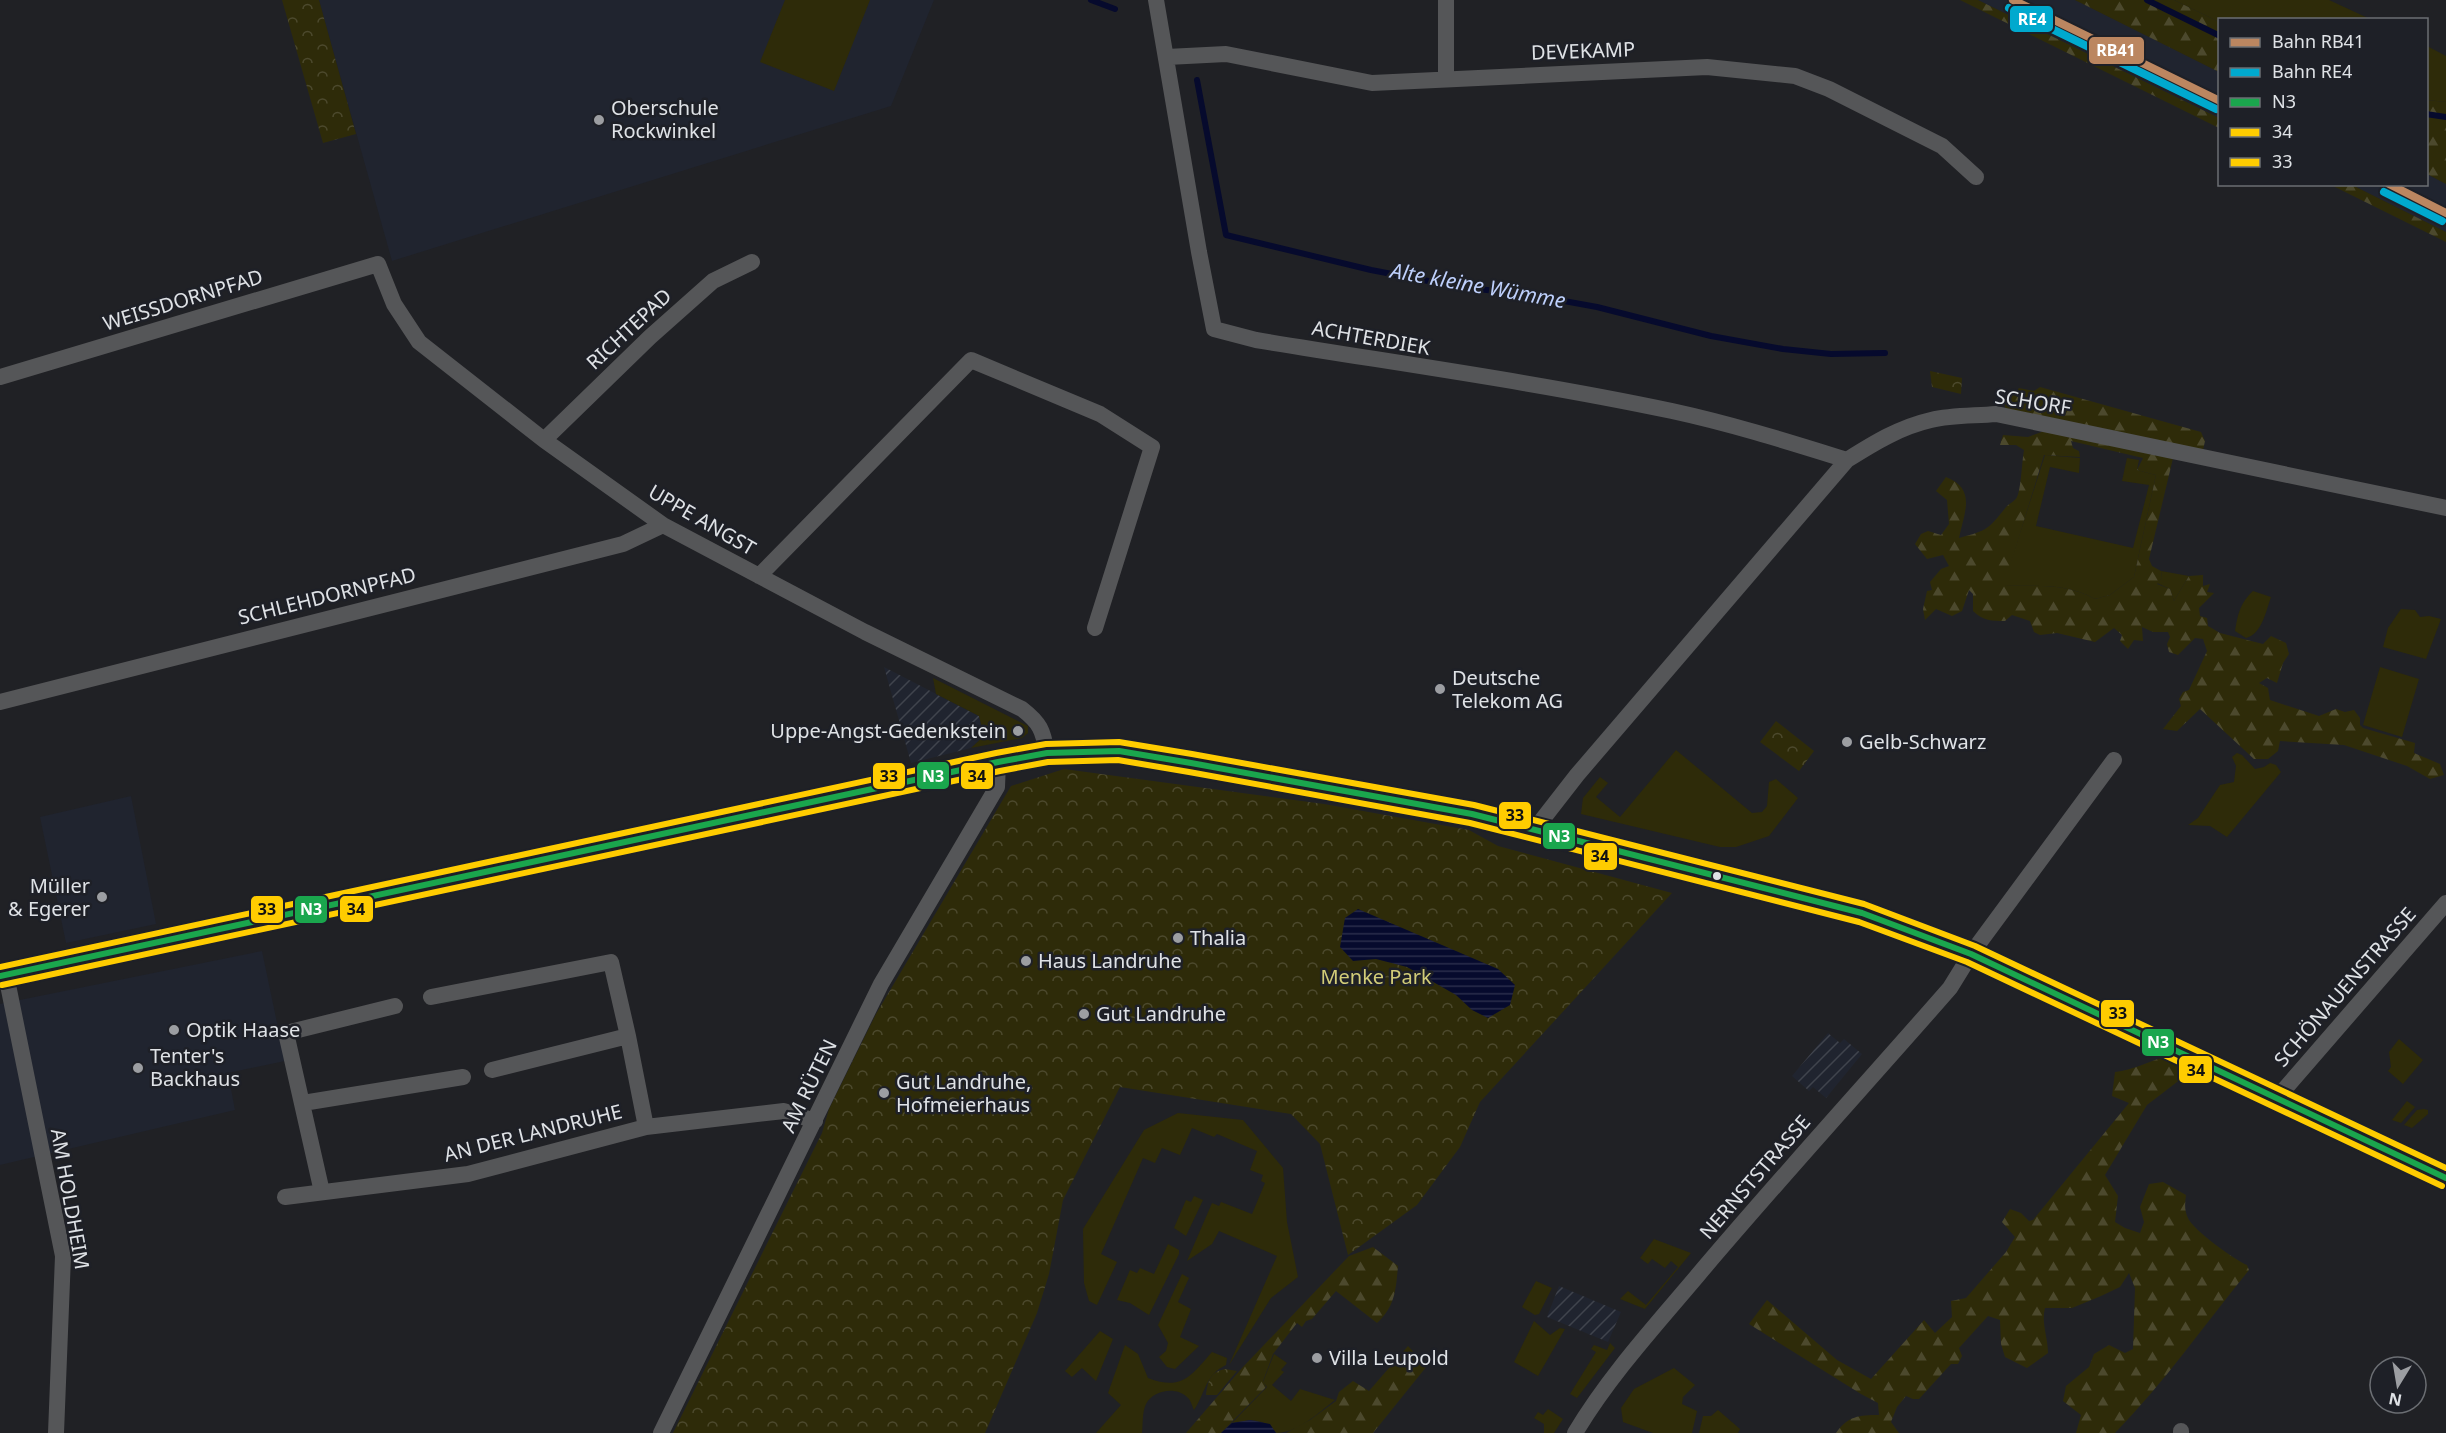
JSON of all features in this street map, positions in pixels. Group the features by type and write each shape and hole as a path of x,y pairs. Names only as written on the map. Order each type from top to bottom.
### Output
{"main road":[{"path":"3,976 999,762 1047,753 1119,751 1472,814 1862,913 1971,954 2446,1178"}],"street":[{"name":"ACHTERDIEK","path":"1156,0 1214,329 1256,340 1527,384 1672,411 1761,433 1847,460"},
{"path":"1446,0 1446,78"},
{"name":"DEVEKAMP","path":"1167,57 1226,54 1372,83 1707,68 1795,76 1829,89 1935,142 1976,177"},
{"name":"RICHTEPAD","path":"544,440 650,337 713,281 752,261"},
{"name":"UPPE ANGST","path":"378,264 394,304 419,342 544,440 663,525 864,633 1022,709 1035,719 1043,731 1047,753"},
{"name":"WEISSDORNPFAD","path":"0,377 378,264"},
{"path":"759,576 971,360 1100,414 1152,447 1095,628"},
{"name":"SCHORF","path":"1535,829 1577,775 1847,460 1879,439 1907,428 1932,420 1996,414 2446,508"},
{"name":"SCHLEHDORNPFAD","path":"0,702 623,544 663,525"},
{"name":"NERNSTSTRASSE","path":"1578,1432 1589,1410 1650,1332 1766,1195 1950,988 1971,954 2114,760"},
{"name":"AM RÜTEN","path":"661,1433 881,984 997,787 999,762"},
{"name":"SCHÖNAUENSTRASSE","path":"2276,1099 2446,903"},
{"name":"AN DER LANDRUHE","path":"431,997 611,962 646,1127"},
{"name":"AM HOLDHEIM","path":"3,976 63,1256 56,1433"},
{"path":"322,1192 286,1033 395,1006"},
{"path":"492,1071 628,1036"},
{"path":"303,1104 463,1077"},
{"name":"AN DER LANDRUHE","path":"285,1197 468,1174 646,1127 784,1111 815,1121"}],"shaded area":[{"name":"Oberschule Rockwinkel","path":"319,0 934,0 891,106 392,261"},
{"path":"1978,0 2075,0 2218,72 2218,118"},
{"path":"2428,175 2446,184 2446,232 2354,186 2428,186"},
{"path":"884,667 979,716 984,736 971,748 911,763"},
{"path":"131,796 156,924 66,943 40,817"},
{"path":"262,951 285,1061 228,1073 235,1110 0,1165 0,1004"},
{"path":"1828,1033 1840,1043 1844,1039 1862,1054 1826,1098 1813,1087 1809,1091 1792,1076"},
{"path":"1559,1286 1621,1312 1608,1342 1547,1317"}],"green space":[{"path":"282,0 319,0 356,134 323,143"},
{"path":"785,0 870,0 834,91 760,62"},
{"path":"1960,0 1978,0 2218,118 2218,128"},
{"path":"2075,0 2174,0 2218,22 2218,72"},
{"path":"2174,0 2329,0 2368,18 2218,18 2218,22"},
{"path":"2428,47 2446,56 2446,102 2428,100"},
{"path":"2428,100 2446,102 2446,184 2428,175"},
{"path":"2333,186 2354,186 2446,232 2446,242"},
{"path":"1930,371 1962,378 1961,394 1932,387"},
{"path":"2040,387 2201,432 2205,441 2203,450 2007,414 2004,403 2010,395 2014,395 2019,388 2034,391"},
{"path":"2047,430 2174,454 2149,559 2152,566 2161,571 2162,578 2157,584 2170,589 2174,601 2189,576 2203,575 2203,586 2210,584 2207,592 2214,593 2199,608 2200,616 2207,618 2208,626 2220,633 2263,644 2271,636 2286,643 2289,654 2283,663 2277,683 2267,678 2259,683 2268,688 2270,700 2319,716 2336,709 2345,712 2354,710 2363,728 2415,743 2414,753 2440,764 2444,775 2430,779 2407,766 2344,745 2280,741 2278,751 2268,759 2254,759 2200,709 2177,731 2163,729 2181,706 2179,699 2183,692 2189,690 2207,651 2203,639 2195,638 2178,655 2169,652 2168,632 2153,632 2142,627 2143,641 2134,640 2128,649 2120,641 2122,635 2114,628 2095,642 2057,633 2040,635 2034,632 2030,621 2012,615 2005,621 1980,617 1973,611 1973,594 1969,590 1962,611 1952,616 1936,609 1925,620 1923,609 1927,591 1932,590 1930,582 1941,569 1949,566 1943,555 1927,559 1915,544 1921,534 1928,531 1941,535 1949,524 1947,500 1936,491 1946,477 1962,488 1966,503 1959,538 1982,530 2015,500 2020,488 2024,450 2016,445 2000,445 2003,435 2028,437","holes":["2071,441 2143,458 2137,470 2156,475 2134,577 2110,595 2095,599 2062,588 2004,586 2044,455 2080,457 2079,451 2073,448"]},
{"path":"2045,455 2080,458 2079,473 2050,467 2036,526 2133,548 2149,485 2122,481 2127,458 2139,460 2137,470 2156,475 2134,577 2110,595 2095,599 2062,588 2003,586"},
{"path":"2161,571 2189,576 2174,601 2170,589 2157,583 2162,578"},
{"path":"2253,591 2271,597 2260,627 2246,638 2235,631 2240,609"},
{"path":"2401,609 2415,610 2420,617 2429,616 2441,619 2426,659 2383,647 2388,628"},
{"path":"2380,667 2419,679 2402,737 2363,725"},
{"path":"933,678 1028,726 1028,733 1022,738 971,748 984,736 979,716 936,694"},
{"path":"1776,721 1814,751 1799,771 1760,742"},
{"path":"1676,750 1752,813 1762,812 1767,806 1769,782 1776,779 1798,798 1769,836 1736,847 1720,847 1581,814 1583,798 1600,777 1608,783 1596,797 1620,817"},
{"path":"2237,753 2242,755 2255,769 2270,763 2276,765 2281,772 2227,837 2210,826 2188,825 2198,818 2220,785 2234,782 2236,766 2232,757"},
{"name":"Menke Park","path":"1064,769 1324,804 1469,830 1498,846 1672,893 1480,1102 1460,1147 1417,1205 1348,1255 1320,1144 1291,1114 1120,1087 1063,1200 1049,1274 1037,1313 985,1433 673,1433 822,1133 829,1109 876,1014 1011,786"},
{"path":"2399,1039 2423,1060 2403,1084 2388,1071 2391,1067 2389,1052"},
{"path":"2164,1057 2178,1063 2181,1079 2147,1105 2105,1175 2118,1196 2115,1222 2140,1233 2144,1222 2140,1207 2149,1184 2163,1182 2186,1195 2185,1206 2191,1223 2206,1237 2247,1265 2249,1270 2133,1414 2115,1433 2076,1433 2081,1415 2063,1401 2066,1386 2089,1367 2094,1354 2109,1345 2125,1353 2133,1349 2135,1288 2129,1273 2120,1287 2101,1296 2072,1308 2045,1308 2048,1353 2027,1368 2005,1357 2001,1344 2000,1320 1988,1316 1959,1348 1962,1356 1958,1364 1951,1364 1919,1399 1906,1396 1897,1407 1891,1422 1899,1433 1836,1433 1840,1427 1854,1418 1879,1415 1878,1403 1749,1324 1767,1300 1837,1360 1871,1379 1924,1320 1935,1333 1952,1317 1951,1301 1966,1298 2006,1252 2015,1237 2002,1222 2010,1209 2021,1213 2029,1221 2033,1220 2129,1103 2112,1096 2115,1072"},
{"path":"2407,1101 2415,1107 2401,1123 2392,1120"},
{"path":"2417,1110 2428,1110 2428,1114 2412,1128 2404,1125"},
{"path":"1178,1113 1243,1120 1283,1168 1287,1222 1298,1277 1271,1298 1229,1365 1277,1256 1219,1231 1212,1244 1187,1261 1212,1203 1219,1206 1221,1202 1252,1214 1265,1183 1261,1181 1263,1175 1250,1170 1257,1151 1217,1134 1214,1137 1192,1128 1180,1155 1162,1148 1155,1163 1143,1158 1101,1254 1117,1262 1097,1305 1089,1301 1084,1283 1083,1229 1144,1130"},
{"path":"1194,1196 1203,1200 1186,1236 1174,1228 1186,1200 1191,1202"},
{"path":"1654,1239 1691,1253 1645,1309 1620,1299 1628,1291 1646,1305 1678,1267 1671,1261 1665,1268 1652,1259 1648,1264 1640,1258"},
{"path":"1168,1244 1179,1250 1179,1254 1149,1315 1130,1303 1117,1300 1130,1270 1137,1273 1140,1268 1154,1274"},
{"path":"1373,1247 1398,1266 1391,1304 1377,1323 1336,1291 1312,1319 1306,1321 1302,1327 1297,1323 1273,1354 1263,1381 1266,1387 1221,1433 1186,1433 1242,1368 1349,1256"},
{"path":"1182,1274 1189,1278 1178,1302 1191,1309 1180,1337 1199,1346 1175,1369 1167,1367 1159,1357 1166,1351 1168,1343 1158,1325"},
{"path":"1536,1281 1552,1288 1539,1314 1535,1315 1522,1307"},
{"path":"1534,1321 1550,1335 1560,1328 1565,1329 1538,1376 1514,1362"},
{"path":"1100,1331 1113,1339 1096,1381 1082,1368 1072,1377 1065,1371"},
{"path":"1610,1343 1615,1348 1577,1398 1570,1394 1596,1352 1591,1349 1594,1345 1607,1350"},
{"path":"1125,1345 1138,1354 1148,1378 1160,1382 1178,1382 1185,1379 1212,1352 1227,1358 1226,1365 1210,1379 1194,1410 1190,1400 1182,1394 1177,1391 1165,1391 1154,1395 1146,1404 1142,1433 1096,1433 1121,1405 1108,1393"},
{"path":"1408,1346 1427,1366 1373,1433 1286,1433 1310,1420 1336,1401 1339,1392 1353,1381 1369,1391"},
{"path":"1274,1354 1287,1363 1281,1370 1284,1372 1272,1385 1291,1401 1300,1389 1335,1400 1300,1426 1284,1432 1276,1433 1262,1422 1232,1423 1267,1387 1263,1382"},
{"path":"1674,1368 1695,1385 1683,1397 1682,1404 1697,1411 1692,1433 1653,1433 1623,1422 1621,1408 1634,1389"},
{"path":"1225,1369 1237,1371 1217,1395 1206,1395 1213,1375"},
{"path":"1548,1409 1563,1419 1554,1433 1544,1433 1544,1424 1534,1418 1538,1412 1543,1415"},
{"path":"1718,1410 1740,1429 1738,1433 1699,1433 1703,1416 1711,1416"}],"water":[{"path":"1358,909 1498,969 1515,985 1510,1005 1488,1018 1472,1010 1456,995 1407,967 1376,959 1353,961 1340,947 1345,918"},
{"path":"1250,1420 1270,1424 1276,1433 1221,1433 1232,1423"}],"waterway":[{"name":"Alte kleine Wümme","path":"1091,0 1115,9"},
{"path":"2147,0 2218,35"},
{"name":"Alte kleine Wümme","path":"1197,80 1226,235 1371,270 1465,288 1520,293 1597,307 1711,336 1783,349 1831,354 1885,353"},
{"path":"2428,114 2446,117"}],"rail line":[{"name":"RB41","path":"2013,0 2218,100"},
{"name":"RE4","path":"2009,8 2216,109"},
{"name":"RB41","path":"2393,186 2446,213"},
{"name":"RE4","path":"2384,192 2442,221"}],"transit line":[{"name":"33","path":"0,967 996,753 1046,744 1119,742 1474,805 1864,904 1975,946 2446,1168"},
{"name":"N3","path":"0,976 998,762 1047,753 1119,751 1472,814 1862,913 1971,954 2446,1178"},
{"name":"34","path":"2,985 1000,771 1048,762 1118,760 1470,823 1859,922 1967,962 2442,1186"}],"place":[{"name":"Oberschule Rockwinkel","path":"599,120"},
{"name":"Deutsche Telekom AG","path":"1440,689"},
{"name":"Uppe-Angst-Gedenkstein","path":"1018,731"},
{"name":"Gelb-Schwarz","path":"1847,742"},
{"name":"Müller & Egerer","path":"102,897"},
{"name":"Thalia","path":"1178,938"},
{"name":"Haus Landruhe","path":"1026,961"},
{"name":"Gut Landruhe","path":"1084,1014"},
{"name":"Optik Haase","path":"174,1030"},
{"name":"Tenter's Backhaus","path":"138,1068"},
{"name":"Gut Landruhe, Hofmeierhaus","path":"884,1093"},
{"name":"Villa Leupold","path":"1317,1358"}]}
